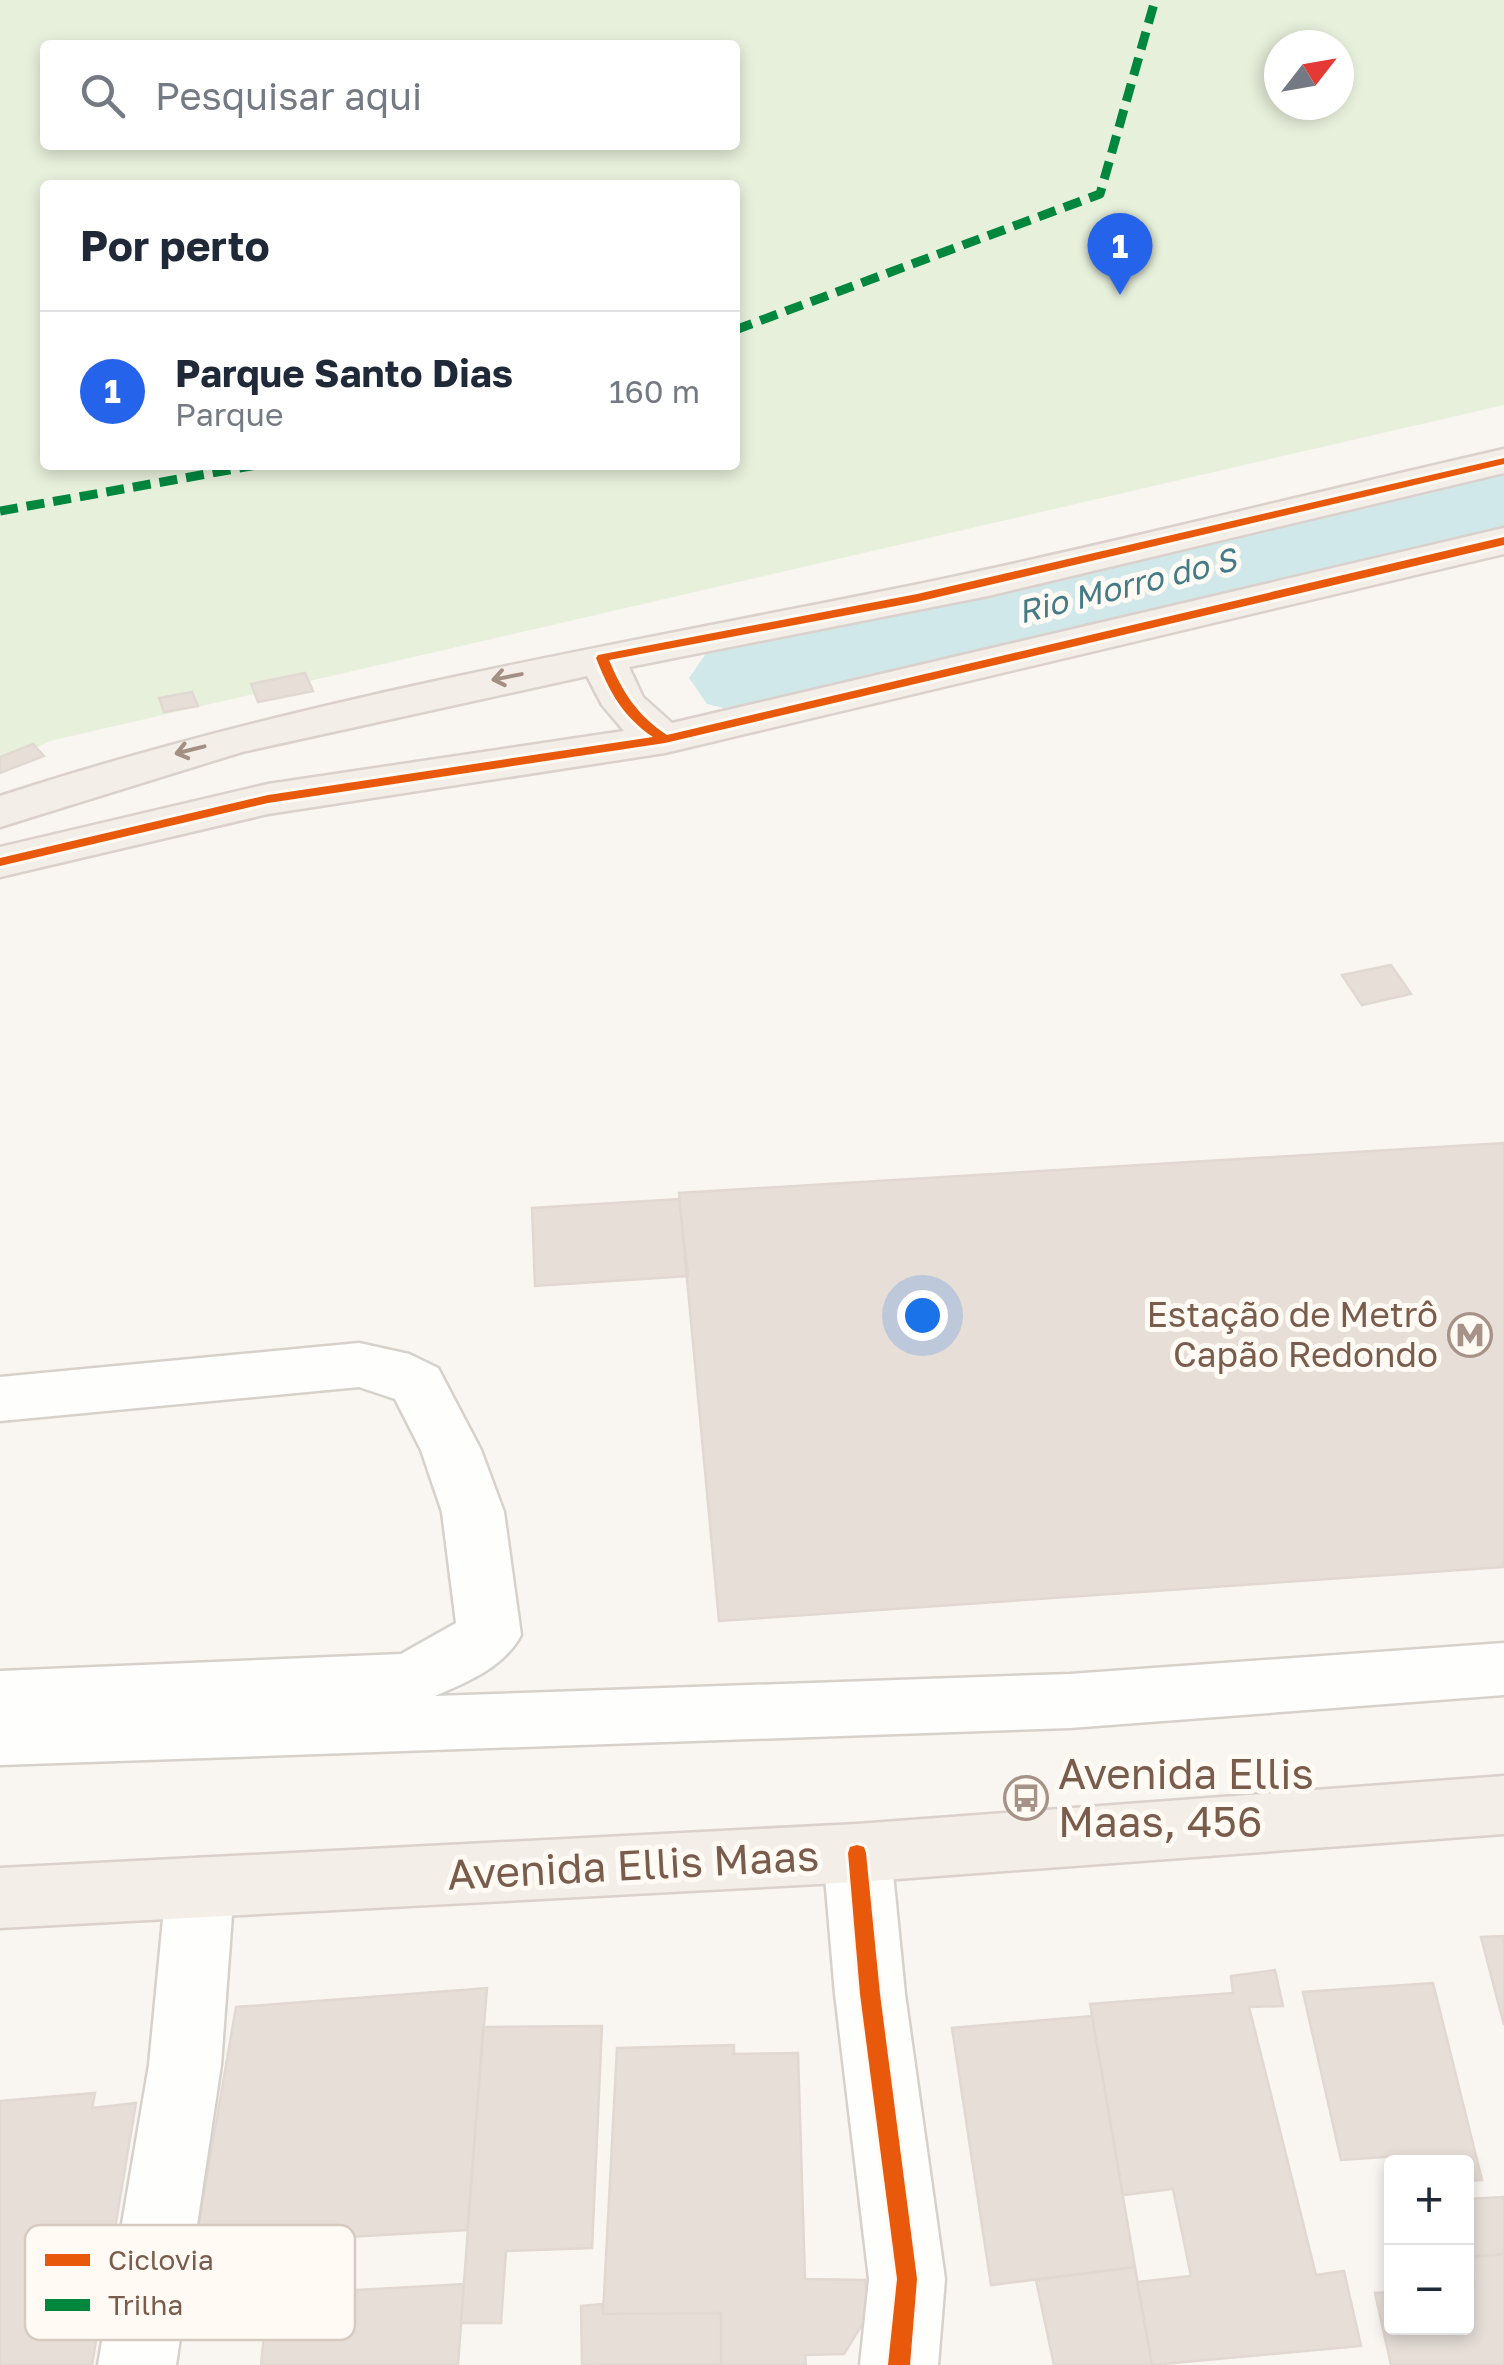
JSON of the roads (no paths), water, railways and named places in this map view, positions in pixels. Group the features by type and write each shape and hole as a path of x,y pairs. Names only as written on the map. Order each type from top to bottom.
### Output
{"main road":[{"path":"0,812 169,755 334,713 917,598 1504,461"},
{"path":"0,862 268,799 665,739 1504,541"},
{"path":"602,658 621,704 639,723 665,739"},
{"name":"Avenida Ellis Maas","path":"0,1898 857,1853 1504,1805"}],"street":[{"path":"0,1399 359,1364 388,1370 417,1384 452,1450 473,1512 489,1634 444,1664 405,1680 0,1698"},
{"path":"0,1738 1070,1701 1504,1670"},
{"path":"857,1853 870,1994 907,2280 899,2365"},
{"path":"159,2225 185,2065 200,1888"},
{"path":"136,2365 140,2340"}],"waterway":[{"name":"Rio Morro do S","path":"751,678 1504,495"}],"place":[{"name":"Parque Santo Dias","path":"1120,295"},
{"name":"Estação de Metrô Capão Redondo","path":"1470,1335"},
{"name":"Avenida Ellis Maas, 456","path":"1026,1798"}]}
